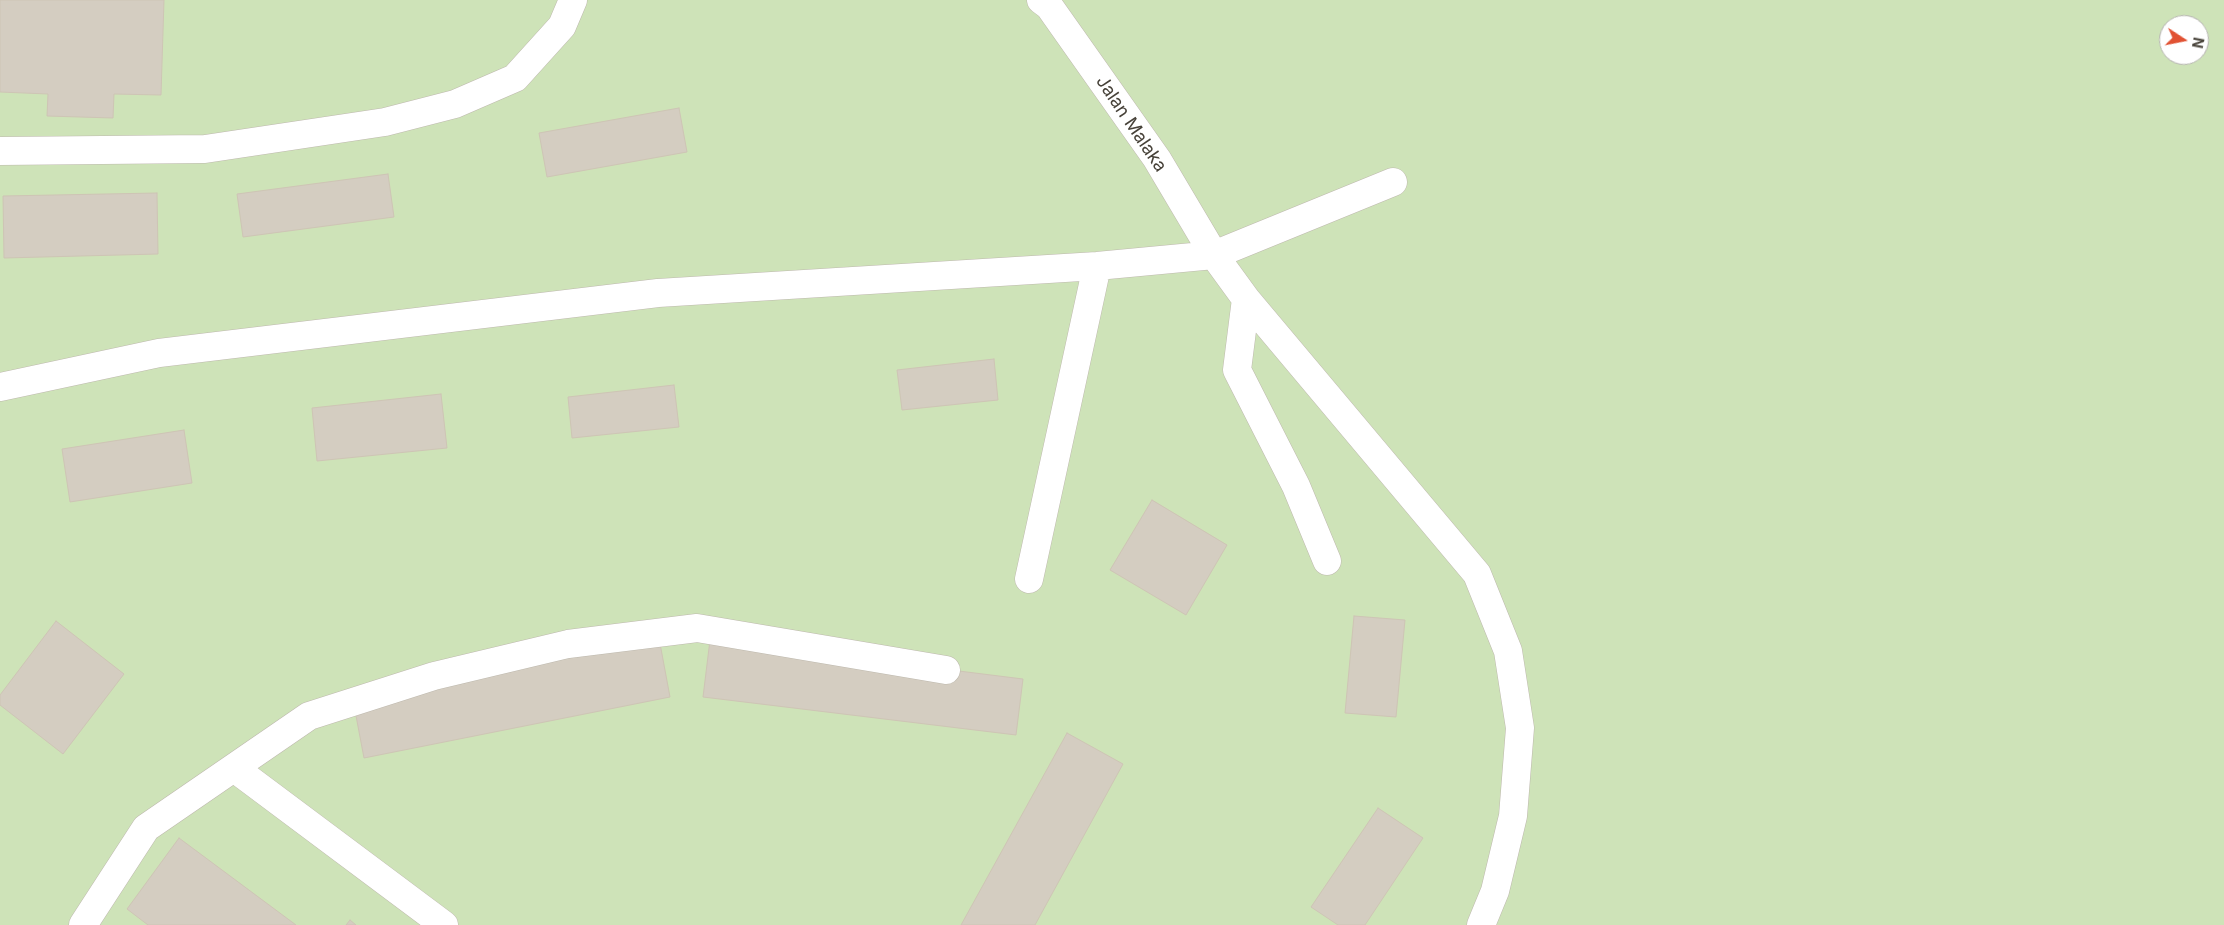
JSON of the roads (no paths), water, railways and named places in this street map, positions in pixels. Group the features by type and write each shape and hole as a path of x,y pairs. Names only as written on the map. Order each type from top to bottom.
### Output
{"street":[{"path":"0,151 205,149 385,122 455,104 515,78 562,26 573,0"},
{"name":"Jalan Malaka","path":"1041,0 1049,6 1156,159 1214,255 1246,299 1478,574 1508,651 1520,728 1514,816 1495,891 1481,925"},
{"path":"0,387 159,353 658,292 1097,266 1214,255 1394,182"},
{"path":"1030,579 1097,266"},
{"path":"1246,299 1237,370 1296,486 1327,562"},
{"path":"83,925 146,828 309,716 434,676 568,644 697,628 946,670"},
{"path":"234,768 444,925"}]}
